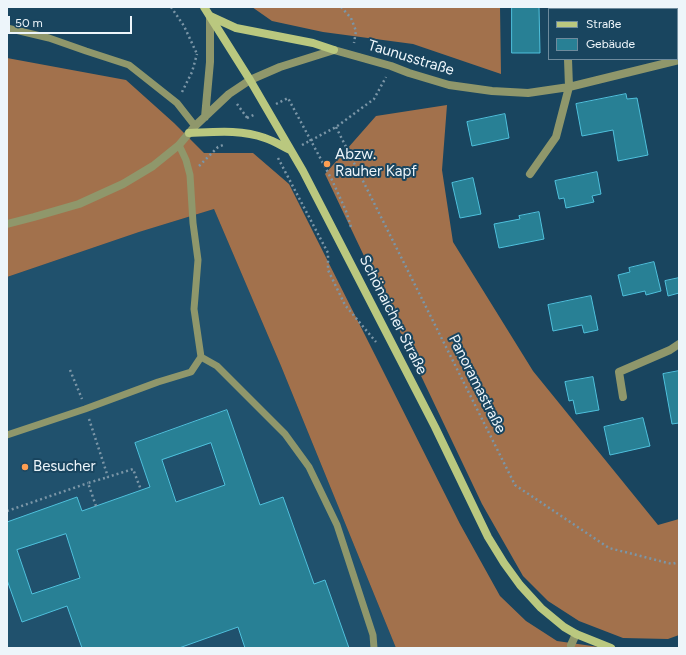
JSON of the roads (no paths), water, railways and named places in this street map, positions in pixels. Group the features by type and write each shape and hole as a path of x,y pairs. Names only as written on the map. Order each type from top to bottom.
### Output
{"main road":[{"name":"Schönaicher Straße","path":"204,7 250,80 303,172 435,427 488,537 504,563 520,585 541,608 564,627 576,634 611,648"},
{"path":"210,16 236,28 291,38 334,50"},
{"path":"189,133 224,132 252,134 266,138 291,150"}],"street":[{"path":"205,117 210,62 210,16"},
{"path":"7,224 79,204 123,184 153,166 179,145 195,126 229,94 250,80 280,67 334,50"},
{"name":"Taunusstraße","path":"334,50 352,54 449,85 492,91 528,93 569,87 679,60"},
{"path":"530,174 556,138 569,87 568,60"},
{"path":"623,397 619,372 670,350 679,344"},
{"path":"570,647 576,634"}],"lane":[{"path":"7,28 49,38 129,65 177,103 195,126"},
{"path":"7,435 85,409 158,382 191,372 201,357 194,309 198,260 193,223 190,175 186,160 179,145"},
{"path":"201,357 217,366 285,434 309,467 337,525 373,635 374,648"}],"place":[{"name":"Abzw. Rauher Kapf","path":"327,164"},
{"name":"Besucher","path":"25,467"}]}
